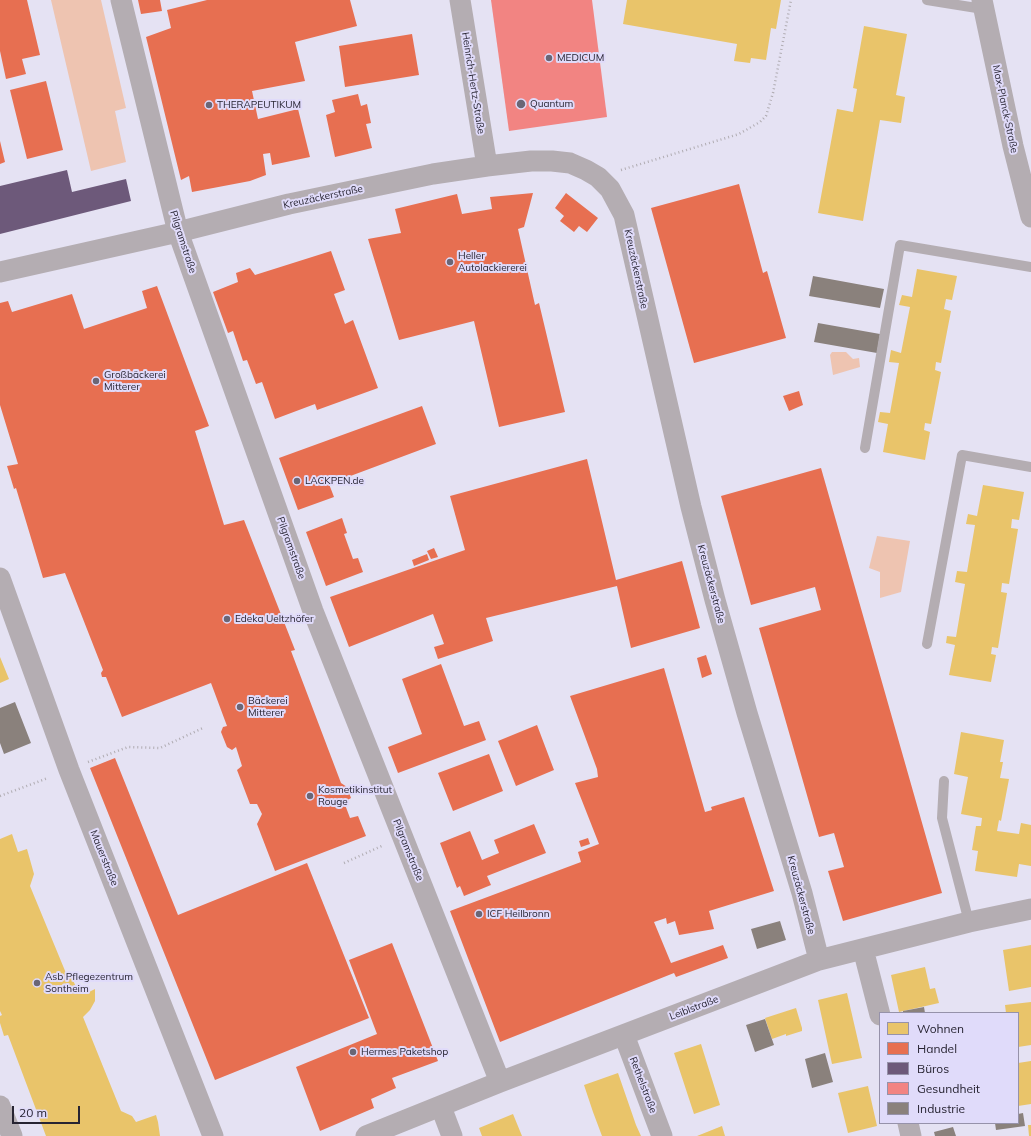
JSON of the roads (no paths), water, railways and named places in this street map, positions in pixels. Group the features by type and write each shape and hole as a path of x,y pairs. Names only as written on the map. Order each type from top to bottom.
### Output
{"street":[{"name":"Pilgramstraße","path":"122,0 178,232 313,611 500,1082"},
{"name":"Heinrich-Hertz-Straße","path":"460,0 486,166"},
{"name":"Max-Planck-Straße","path":"983,5 1013,146 1031,217"},
{"name":"Kreuzäckerstraße","path":"0,272 178,232 289,204 433,174 531,161 570,163 598,177 610,189 624,215 691,507 715,600 747,713 802,894 819,960"},
{"name":"Mauerstraße","path":"0,578 69,770 213,1136"},
{"name":"Leiblstraße","path":"366,1136 500,1082 819,960 969,922 1031,909"},
{"path":"863,949 879,1012"},
{"name":"Rethelstraße","path":"624,1035 662,1136"},
{"path":"0,1106 12,1136"},
{"path":"440,1107 452,1136"},
{"path":"908,1124 911,1136"}],"lane":[{"path":"927,0 983,5"},
{"path":"866,448 900,245 1031,267"},
{"path":"927,644 962,455 1031,467"},
{"path":"944,781 942,818 969,922"}],"place":[{"name":"MEDICUM","path":"549,58"},
{"name":"Quantum","path":"521,104"},
{"name":"THERAPEUTIKUM","path":"209,105"},
{"name":"Heller Autolackiererei","path":"450,262"},
{"name":"Großbäckerei Mitterer","path":"96,381"},
{"name":"LACKPEN.de","path":"297,481"},
{"name":"Edeka Ueltzhöfer","path":"227,619"},
{"name":"Bäckerei Mitterer","path":"240,707"},
{"name":"Kosmetikinstitut Rouge","path":"310,796"},
{"name":"ICF Heilbronn","path":"479,914"},
{"name":"Asb Pflegezentrum Sontheim","path":"37,983"},
{"name":"Hermes Paketshop","path":"353,1052"}]}
